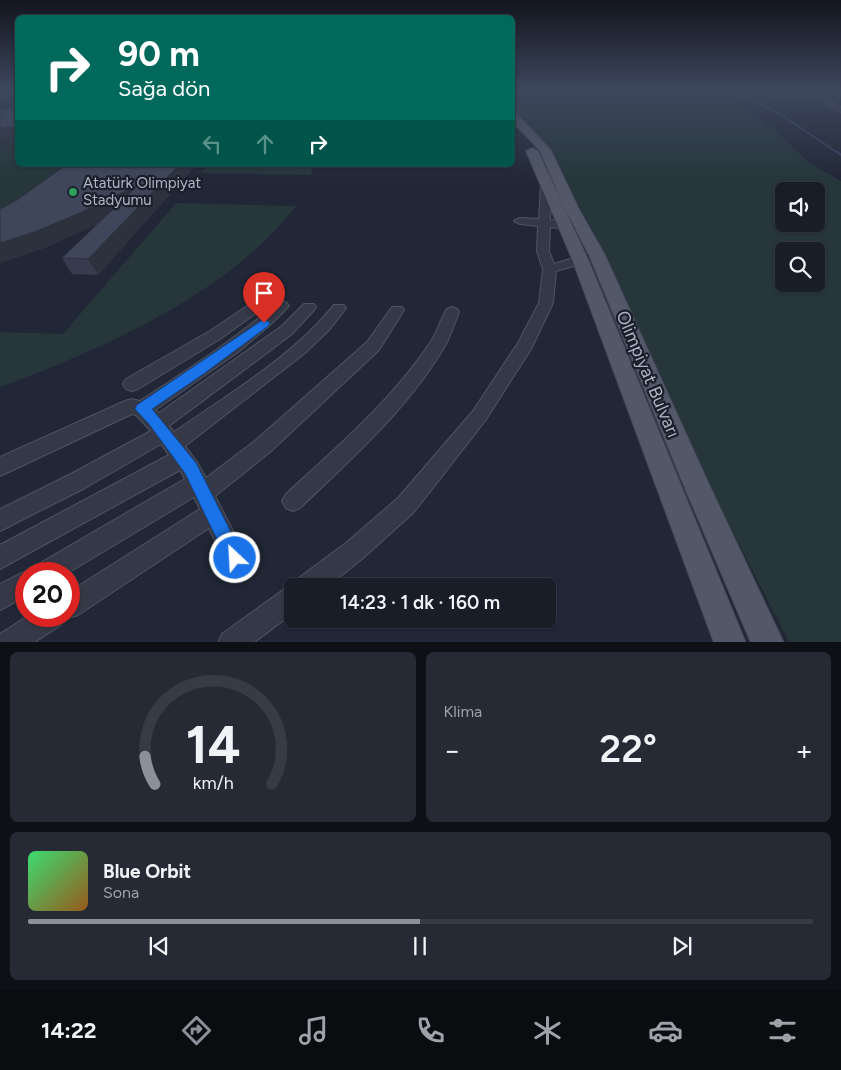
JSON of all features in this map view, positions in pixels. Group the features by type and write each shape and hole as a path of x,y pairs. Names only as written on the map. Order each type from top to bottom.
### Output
{"main road":[{"name":"Olimpiyat Bulvarı","path":"518,121 545,150 563,225"},
{"name":"Olimpiyat Bulvarı","path":"515,128 535,155 563,225 588,257 675,438 768,642"},
{"name":"Olimpiyat Bulvarı","path":"588,257 730,642"}],"street":[{"path":"520,221 563,225"},
{"path":"319,578 354,551 406,505 479,416 525,345 546,303 550,269 543,251 563,225"},
{"path":"550,269 588,257"},
{"path":"132,384 215,335 258,305"},
{"path":"142,409 257,328 282,306"},
{"path":"0,520 78,481 169,440 287,330 309,307"},
{"path":"0,557 169,440 229,404 294,354 329,322 339,308"},
{"path":"80,597 205,496 263,446 373,346 397,310"},
{"path":"294,501 357,439 404,388 437,346 452,312"},
{"path":"0,467 131,406 142,409 169,440 205,496 235,558"},
{"path":"68,562 205,496"},
{"path":"0,598 15,589"},
{"path":"230,642 284,605"},
{"path":"9,642 34,627"}],"shaded area":[{"path":"525,121 762,121 774,129 808,162 841,181 841,642 789,642 718,503 603,251 558,166"},
{"name":"Atatürk Olimpiyat Stadyumu","path":"15,124 15,167 163,167 0,260 0,127"},
{"path":"206,167 313,167 311,175 201,173"},
{"path":"176,203 296,206 268,237 236,266 200,292 121,336 80,355 0,387 0,332 63,334"}],"building":[{"path":"0,121 15,121 15,126 0,128"},
{"path":"63,167 177,167 88,259 62,258 138,185 80,213 37,231 0,243 0,209 17,200"}],"waterway":[{"path":"790,121 838,153"},
{"path":"837,152 841,155"}],"place":[{"name":"Atatürk Olimpiyat Stadyumu","path":"73,192"}],"route":[{"path":"235,558 190,468 154,420 142,409 264,323"}]}
